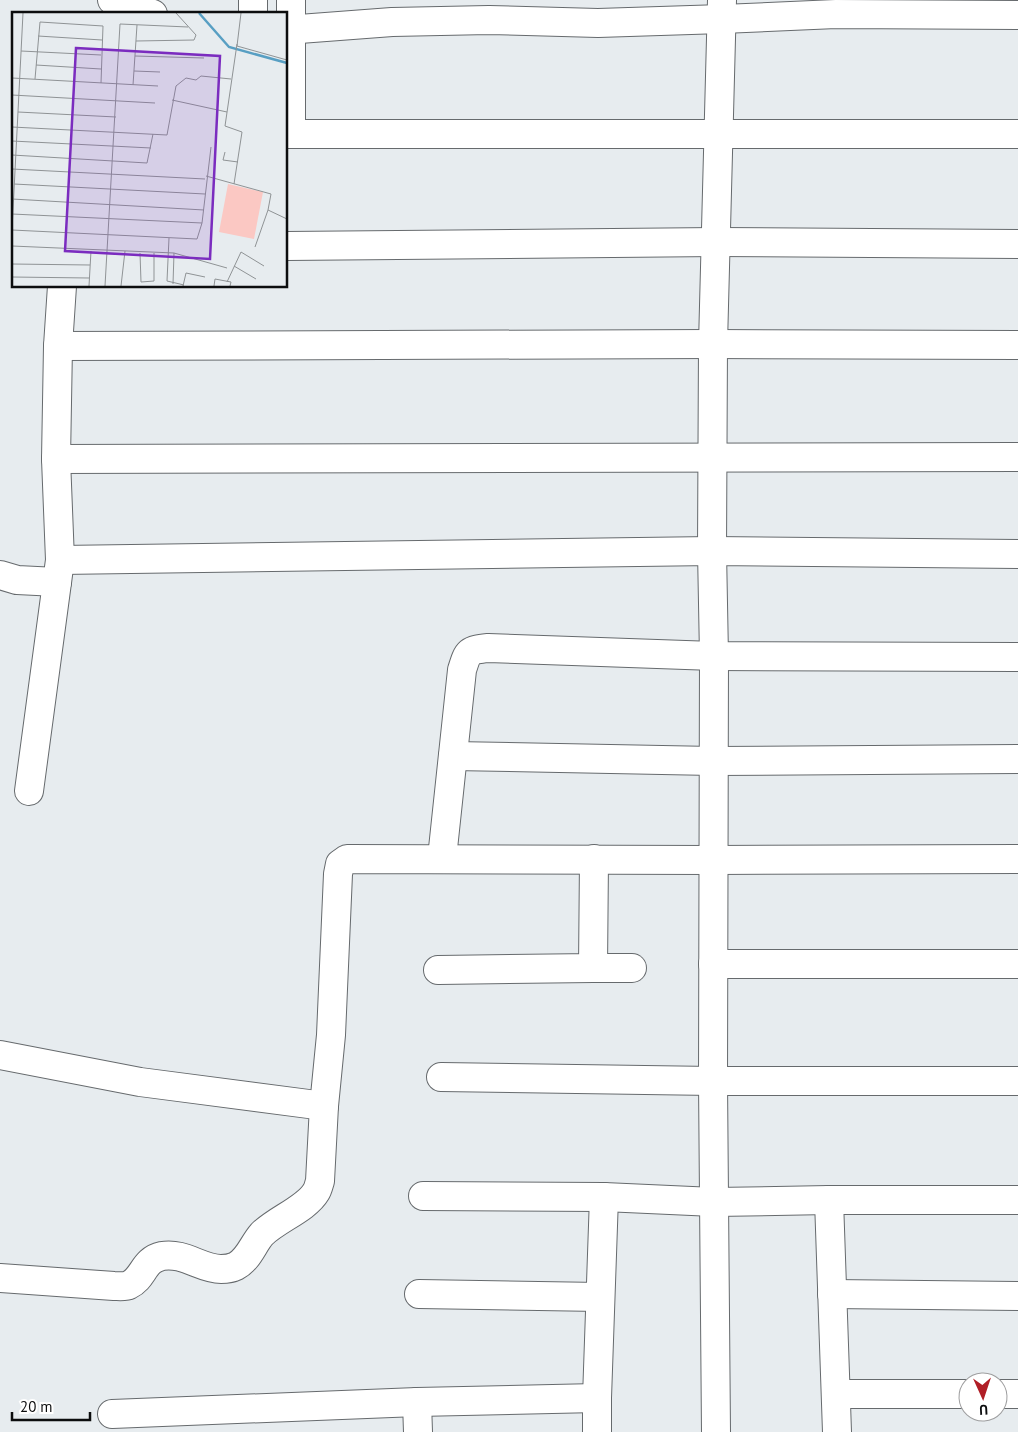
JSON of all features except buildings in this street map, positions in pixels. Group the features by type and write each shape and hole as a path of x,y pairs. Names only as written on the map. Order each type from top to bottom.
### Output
{"street":[{"path":"112,0 147,12"},
{"path":"291,0 288,29 288,134 1018,134"},
{"path":"288,29 391,11 599,12 836,7 1018,15"},
{"path":"716,1432 713,1081 714,656 712,551 714,457 713,344 722,10"},
{"path":"288,246 717,242 1018,244"},
{"path":"29,791 58,571 56,459 58,346 62,288"},
{"path":"58,346 1018,345"},
{"path":"56,459 1018,457"},
{"path":"0,575 17,580 58,571 712,551 1018,554"},
{"path":"442,858 462,670 468,653 473,650 488,648 714,656 1018,657"},
{"path":"453,756 713,761 1018,760"},
{"path":"0,1278 128,1286 138,1279 152,1260 163,1256 176,1256 188,1259 209,1268 223,1269 236,1266 247,1257 262,1234 303,1205 316,1192 320,1181 324,1106 331,1035 338,874 340,864 347,859 1018,859"},
{"path":"593,968 594,859"},
{"path":"714,964 1018,964"},
{"path":"438,970 632,968"},
{"path":"0,1056 140,1082 324,1106"},
{"path":"441,1077 713,1081 1018,1081"},
{"path":"423,1196 604,1197 714,1202 1018,1200"},
{"path":"597,1432 604,1197"},
{"path":"829,1200 837,1432"},
{"path":"419,1294 600,1297"},
{"path":"832,1294 1018,1296"},
{"path":"836,1394 958,1394"},
{"path":"112,1414 417,1402 597,1398"},
{"path":"417,1402 418,1432"}]}
